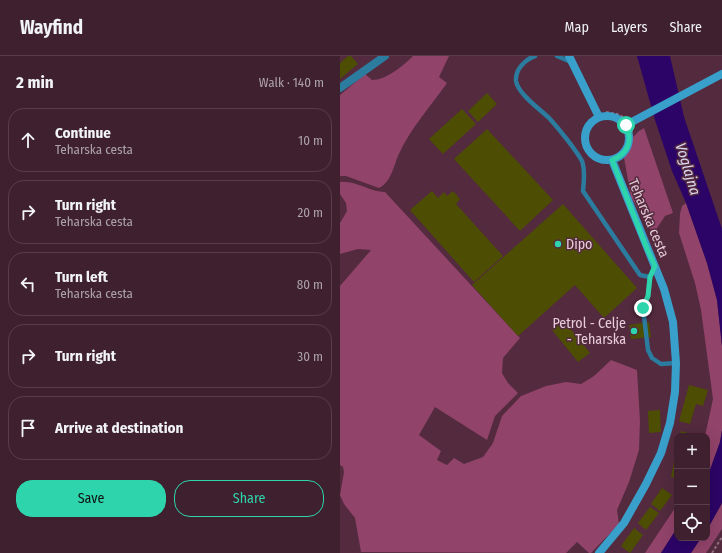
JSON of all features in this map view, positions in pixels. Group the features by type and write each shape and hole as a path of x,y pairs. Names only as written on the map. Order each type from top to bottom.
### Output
{"street":[{"path":"340,88 386,56"},
{"path":"570,59 600,114 614,116 620,120 636,124 722,74"},
{"path":"600,114 588,126 584,141 586,148 591,154 604,161 615,161 624,153 628,146 630,139 625,121"},
{"name":"Teharska cesta","path":"599,553 624,523 646,484 661,453 670,423 675,392 676,363 673,322 664,289 648,251 615,161"}],"lane":[{"path":"535,56 529,58 519,69 516,80 520,90 550,119 582,161 584,178 583,191 640,275 650,277"},
{"path":"557,56 570,59"},
{"path":"655,266 650,277 648,296 643,308 648,350 652,358 661,364 676,363"}],"path":[{"path":"600,114 617,114 625,121"},
{"path":"615,161 626,155 631,146 632,131 636,124"},
{"path":"712,553 722,537"}],"shaded area":[{"path":"413,56 449,56 439,77 447,83 408,137 389,178 383,185 379,188 346,176 340,176 340,95 365,74 372,80 383,78 399,68"},
{"path":"644,128 673,213 665,216 653,234 631,197 623,152 630,140"},
{"path":"340,182 351,183 385,192 520,338 503,358 502,373 508,383 518,393 495,416 487,440 435,407 419,435 441,451 437,460 447,465 454,458 464,464 483,457 493,443 502,416 521,396 546,386 566,382 581,384 594,376 611,360 637,370 640,421 639,450 629,482 617,510 619,524 591,553 589,553 577,542 566,553 361,552 355,518 344,504 340,495 344,472 343,467 340,465 340,286 371,250 358,249 340,254 340,223 347,211 346,203 340,194"},
{"path":"686,203 707,263 717,300 722,346 722,430 720,442 710,470 710,433 706,433 713,399 701,310 695,283 679,233 682,206"},
{"path":"722,503 722,529 706,553 691,553 699,541 710,541 710,525"},
{"path":"674,510 674,533 661,553 645,553"}],"water":[{"name":"Voglajna","path":"637,56 670,56 684,117 722,229 722,346 717,300 707,263 686,203 672,171 655,120"},
{"path":"722,430 722,503 710,525 710,470 720,442"},
{"path":"674,533 674,541 699,541 691,553 661,553"}],"building":[{"path":"348,56 351,56 358,64 340,79 340,63"},
{"path":"487,93 497,104 478,122 468,111"},
{"path":"462,109 476,124 443,154 429,139"},
{"path":"487,129 553,200 520,231 454,159"},
{"path":"432,191 438,198 444,192 447,196 453,191 460,199 456,204 503,256 474,282 410,210"},
{"name":"Dipo","path":"563,204 637,288 604,318 575,285 518,336 472,285"},
{"path":"564,321 590,353 578,362 552,330"},
{"path":"649,322 651,337 631,339 629,325"},
{"path":"689,385 708,390 703,406 696,404 690,424 679,421"},
{"path":"660,410 661,432 649,433 648,411"},
{"path":"674,461 674,478 671,477"},
{"path":"662,488 672,495 660,511 651,504"},
{"path":"650,507 659,513 646,530 638,523"},
{"path":"634,528 643,535 630,553 621,546"}],"place":[{"name":"Dipo","path":"558,244"},
{"name":"Petrol - Celje - Teharska","path":"634,331"}],"route":[{"path":"626,125 630,139 628,146 619,158 612,160 655,266 650,277 648,296 643,308"}]}
